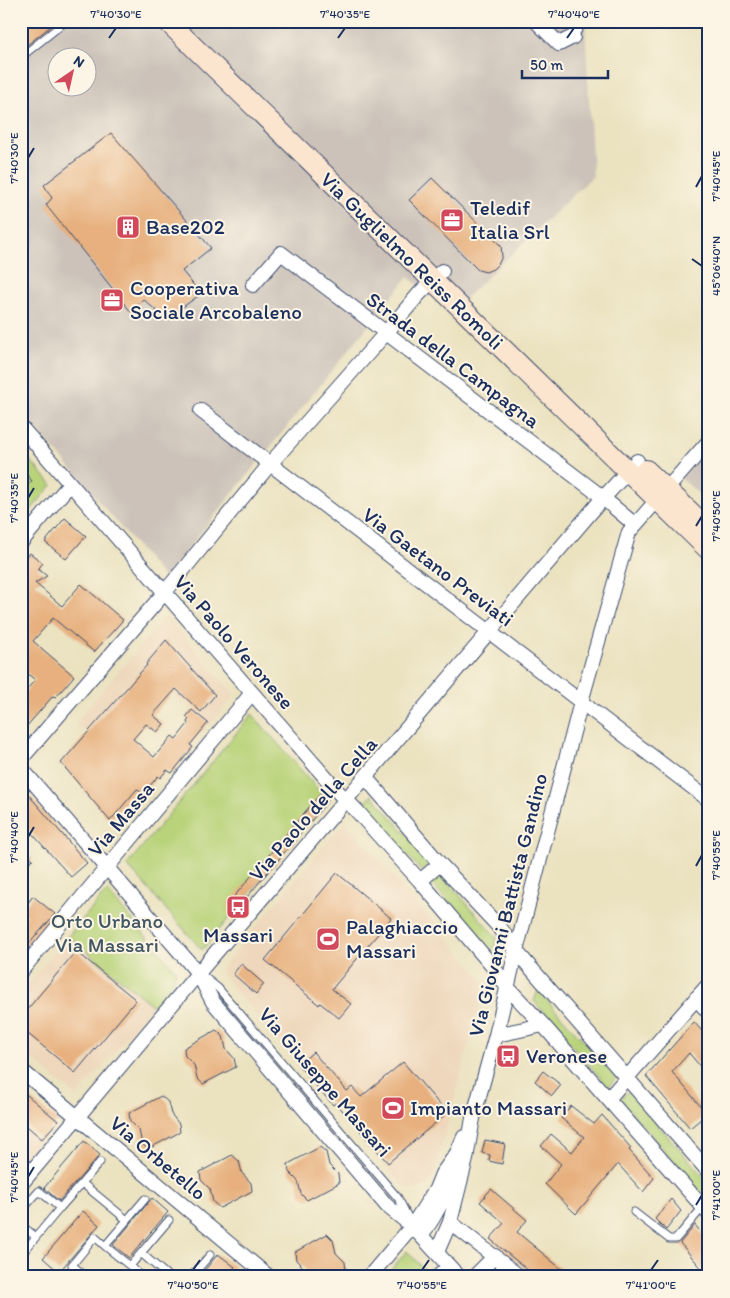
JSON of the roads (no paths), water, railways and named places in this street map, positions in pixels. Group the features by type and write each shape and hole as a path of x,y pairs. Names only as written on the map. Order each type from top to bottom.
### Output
{"main road":[{"name":"Via Guglielmo Reiss Romoli","path":"167,21 437,275"},
{"name":"Via Guglielmo Reiss Romoli","path":"186,21 437,275 662,495 709,550"},
{"name":"Via Guglielmo Reiss Romoli","path":"662,495 709,530"}],"street":[{"path":"536,21 559,44 573,37"},
{"name":"Strada della Campagna","path":"253,285 281,253 603,498 634,524"},
{"path":"21,759 165,592 270,464 437,275"},
{"name":"Via Gaetano Previati","path":"201,411 581,702"},
{"name":"Via Paolo Veronese","path":"21,427 346,801 420,881 507,986 706,1210"},
{"path":"662,495 709,441"},
{"name":"Via Paolo della Cella","path":"21,1184 198,973 632,466"},
{"path":"21,542 70,484"},
{"name":"Via Giovanni Battista Gandino","path":"438,1252 450,1222 466,1159 473,1118 496,1035 516,951 581,702 629,532 634,524 662,495"},
{"name":"Via Massa","path":"21,971 252,693"},
{"path":"581,702 709,800"},
{"name":"Via Giuseppe Massari","path":"21,768 198,973 213,1002 387,1206 417,1230 459,1277"},
{"path":"366,778 440,864 501,929 516,951 709,1172"},
{"path":"420,881 440,864"},
{"path":"608,1099 709,984"},
{"path":"696,998 709,1013"},
{"path":"496,1035 543,1025"},
{"name":"Via Orbetello","path":"21,1070 269,1277"},
{"name":"Via Giovanni Battista Gandino","path":"369,1277 417,1230 442,1174 457,1152 473,1118"},
{"path":"450,1222 520,1277"},
{"path":"474,1277 495,1256"},
{"path":"435,1277 448,1264"}],"lane":[{"path":"21,57 66,21"},
{"path":"573,37 581,26 581,21"},
{"path":"21,1255 100,1162"},
{"path":"82,1183 127,1220"},
{"path":"21,1211 38,1191 60,1208"},
{"path":"105,1246 145,1199"},
{"path":"634,1212 669,1239 676,1239 706,1210"},
{"path":"130,1266 169,1220"},
{"path":"21,1225 36,1237"},
{"path":"83,1276 72,1265 95,1237 139,1274 136,1277"},
{"path":"141,1253 169,1277"},
{"path":"191,1277 210,1255"},
{"path":"21,1267 34,1277"}],"place":[{"name":"Teledif Italia Srl","path":"452,220"},
{"name":"Base202","path":"128,227"},
{"name":"Cooperativa Sociale Arcobaleno","path":"112,300"},
{"name":"Massari","path":"238,907"},
{"name":"Palaghiaccio Massari","path":"328,939"},
{"name":"Veronese","path":"508,1056"},
{"name":"Impianto Massari","path":"393,1108"}],"park label":[{"name":"Orto Urbano Via Massari","path":"107,933"}]}
